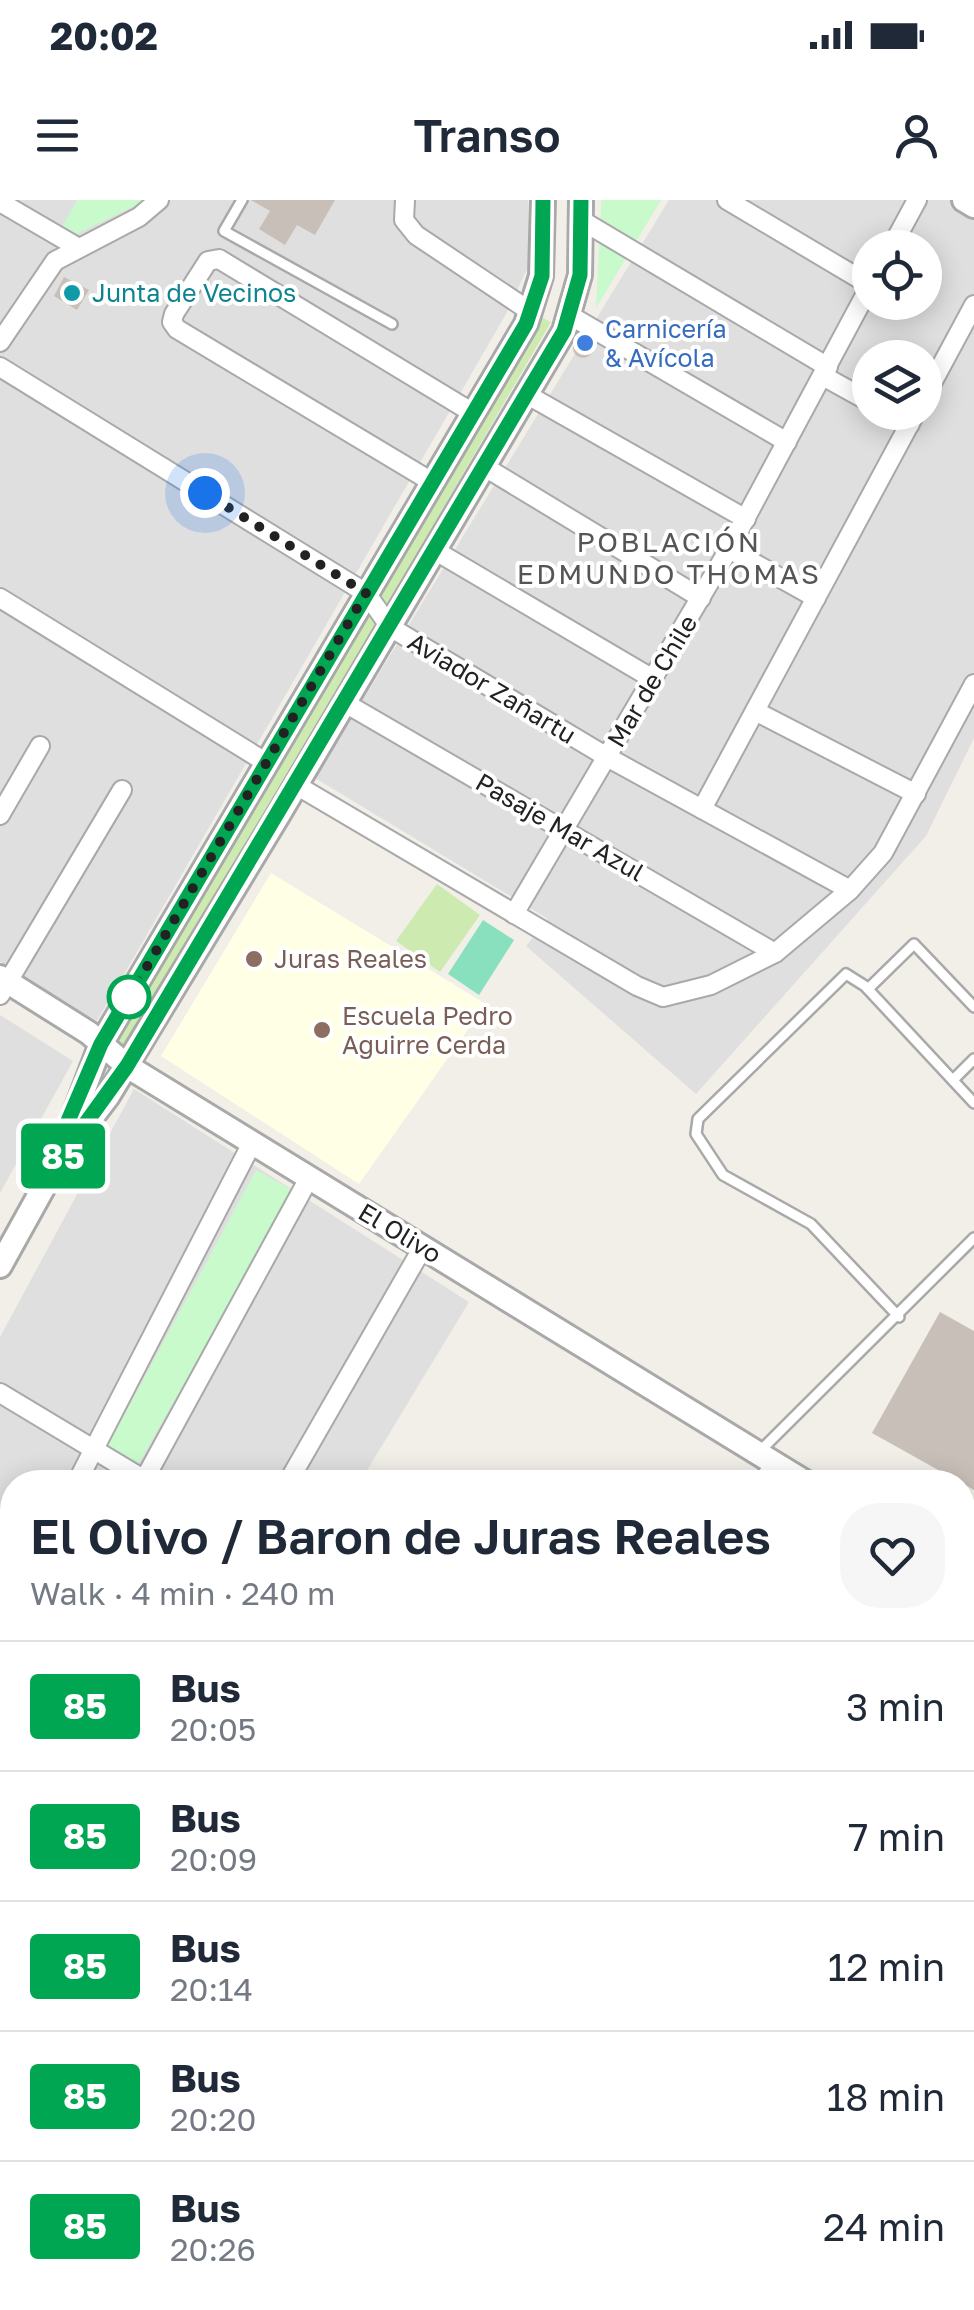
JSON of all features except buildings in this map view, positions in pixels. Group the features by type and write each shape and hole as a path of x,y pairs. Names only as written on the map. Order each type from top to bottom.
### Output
{"street":[{"path":"0,342 44,272 77,247 139,217 159,200"},
{"path":"405,200 404,220 416,235 532,312 570,316 787,442"},
{"path":"727,200 852,275"},
{"path":"901,230 917,200"},
{"path":"964,200 974,206"},
{"path":"0,202 77,247"},
{"path":"57,1163 68,1121 101,1044 532,312 542,276 539,202"},
{"path":"0,1266 57,1163 127,1066 296,785 570,316 580,275 581,210"},
{"path":"581,210 852,390"},
{"path":"432,482 172,322 211,259 219,258 473,413"},
{"path":"942,364 974,305"},
{"name":"Mar de Chile","path":"514,914 702,598 852,320"},
{"name":"Aviador Zañartu","path":"0,367 366,593 390,626 607,757 850,890"},
{"path":"526,394 746,519"},
{"path":"702,809 907,430"},
{"path":"483,466 702,598"},
{"path":"434,550 653,679"},
{"path":"729,550 816,598"},
{"path":"0,598 266,763"},
{"path":"296,785 663,997 711,986 775,953 850,890 883,852 974,684"},
{"name":"Pasaje Mar Azul","path":"345,703 775,953"},
{"path":"755,711 916,794"},
{"path":"0,814 40,746"},
{"path":"3,984 122,790"},
{"name":"El Olivo","path":"3,984 101,1044 127,1066 787,1470"},
{"path":"84,1470 252,1143"},
{"path":"152,1470 309,1178"},
{"path":"295,1470 422,1247"},
{"path":"0,1394 127,1470"},
{"path":"764,1470 768,1458"}],"lane":[{"path":"242,200 224,232 392,324"},
{"path":"868,989 914,944 974,1007"},
{"path":"899,1317 811,1224 723,1176 696,1134 698,1119 838,978 853,976 974,1103"},
{"path":"952,1080 974,1059"},
{"path":"768,1458 974,1238"}],"shaded area":[{"path":"0,200 528,200 529,265 506,314 97,1021 0,962"},
{"path":"669,200 974,200 974,738 926,836 696,1094 526,946 548,919 315,778"},
{"name":"Escuela Pedro Aguirre Cerda","path":"271,873 486,1004 359,1184 161,1056"},
{"path":"0,1015 73,1061 0,1193"},
{"path":"134,1089 469,1302 367,1470 0,1470 0,1337"}],"green space":[{"path":"77,200 147,200 76,234 61,229"},
{"path":"601,200 661,200 596,308 601,207"},
{"path":"539,316 551,322 129,1051 115,1040"},
{"path":"437,884 480,915 440,972 396,941"},
{"path":"483,920 514,940 479,995 448,974"},
{"path":"256,1170 294,1191 139,1463 107,1447"}],"bus line":[{"name":"85","path":"543,200 542,276 526,324 101,1044 68,1121 57,1163 127,1066 564,331 580,275 581,200"}],"place":[{"name":"Junta de Vecinos","path":"72,293"},
{"name":"Carnicería & Avícola","path":"585,343"},
{"name":"Juras Reales","path":"254,959"},
{"name":"Escuela Pedro Aguirre Cerda","path":"322,1030"}],"district":[{"name":"POBLACIÓN EDMUNDO THOMAS","path":"669,558"}],"route":[{"path":"129,997 366,593 205,493"}]}
